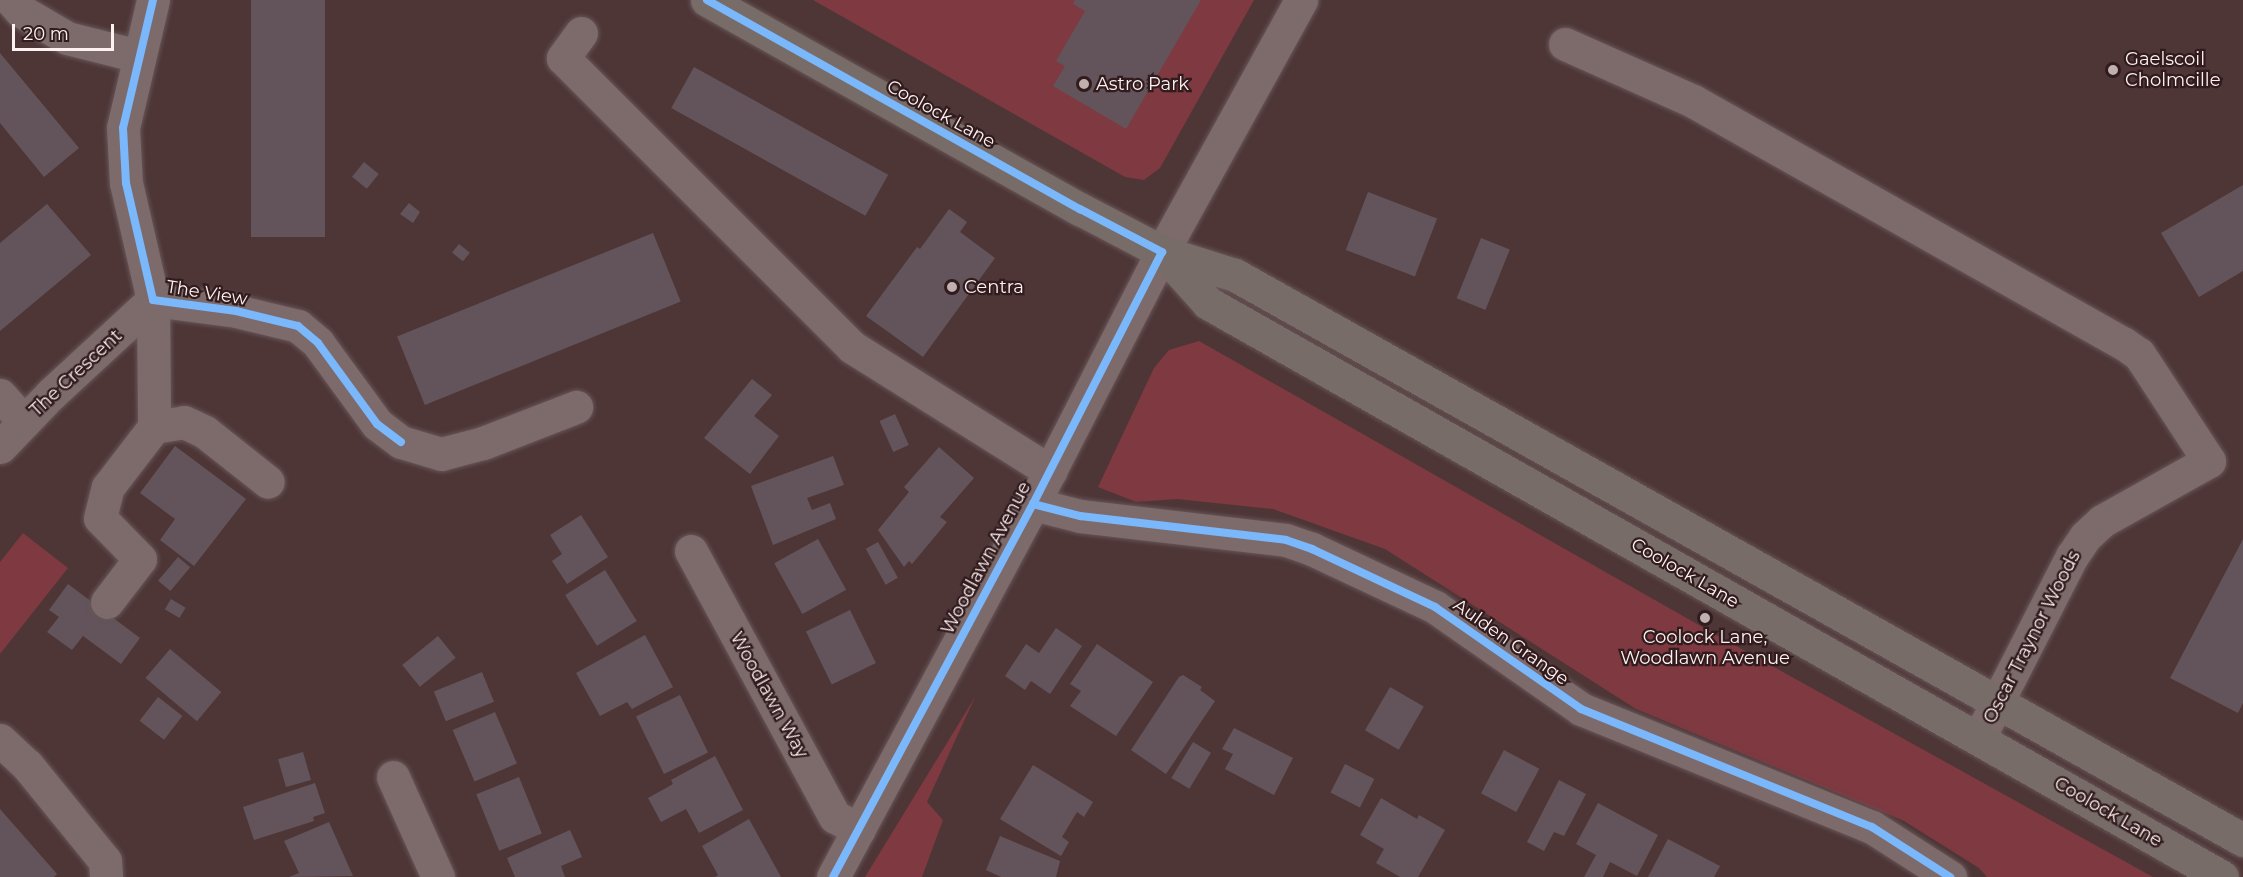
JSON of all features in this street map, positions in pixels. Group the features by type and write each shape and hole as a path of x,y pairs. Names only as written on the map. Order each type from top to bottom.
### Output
{"main road":[{"name":"Coolock Lane","path":"706,0 1080,209 1162,252 1235,275 2243,840"},
{"name":"Coolock Lane","path":"1162,252 1208,303 2222,877"}],"street":[{"path":"11,0 21,11 67,38 139,56"},
{"name":"The View","path":"153,0 123,128 126,183 153,300 236,310 298,326 318,343 377,424 401,442 441,453 483,443 576,407"},
{"name":"Woodlawn Avenue","path":"832,877 1033,504 1162,252 1301,0"},
{"path":"581,33 563,58 852,347 1050,471"},
{"name":"Oscar Traynor Woods","path":"1565,44 1693,101 2123,343 2139,354 2209,461 2103,521 2085,537 2072,556 1979,738"},
{"path":"107,602 140,559 100,518 108,487 154,427 153,300"},
{"name":"The Crescent","path":"0,447 51,394 153,300"},
{"path":"0,395 24,422"},
{"path":"154,427 184,422 205,432 268,482"},
{"name":"Aulden Grange","path":"1033,504 1080,516 1286,540 1312,549 1435,607 1581,709 1872,827 1950,877"},
{"name":"Woodlawn Way","path":"691,551 836,817 859,829"},
{"path":"0,740 27,765 105,861 106,877"},
{"path":"393,777 438,877"}],"shaded area":[{"name":"Astro Park","path":"813,0 1254,0 1160,168 1144,180 1125,177"},
{"path":"1199,341 1720,637 2153,877 1987,877 1979,868 1904,821 1636,709 1385,549 1273,509 1177,499 1136,502 1098,487 1154,368 1169,350"},
{"path":"23,533 68,568 0,654 0,562"},
{"path":"975,697 927,802 943,820 922,877 865,877"}],"building":[{"path":"251,0 325,0 325,237 251,237"},
{"name":"Astro Park","path":"1075,0 1201,0 1126,129 1053,86 1065,66 1056,61 1085,11 1073,4"},
{"path":"0,53 79,148 44,177 0,123"},
{"path":"694,67 888,175 865,216 671,108"},
{"path":"364,162 379,174 367,189 352,177"},
{"path":"2243,185 2243,271 2199,297 2161,233"},
{"path":"1368,192 1437,219 1415,276 1346,250"},
{"path":"409,203 420,212 413,223 400,214"},
{"path":"47,204 91,255 0,331 0,243"},
{"path":"949,209 967,222 960,232 995,258 923,357 866,316 917,247 920,249"},
{"path":"653,233 681,302 425,405 397,336"},
{"path":"1481,238 1510,250 1485,310 1457,298"},
{"path":"459,244 470,253 463,261 452,253"},
{"path":"752,379 772,395 754,416 779,436 750,474 704,438"},
{"path":"895,414 909,445 893,452 879,421"},
{"path":"175,446 246,499 194,566 160,540 175,519 140,493"},
{"path":"939,447 974,478 940,517 947,522 912,564 909,561 904,567 878,530 909,492 904,487"},
{"path":"833,456 844,485 807,498 812,510 830,503 836,519 773,545 751,486"},
{"path":"581,515 608,557 567,584 552,561 562,554 550,535"},
{"path":"818,539 846,590 802,614 774,563"},
{"path":"2243,539 2243,703 2238,713 2170,678"},
{"path":"878,542 898,578 886,585 866,549"},
{"path":"178,557 190,567 170,591 158,581"},
{"path":"605,570 637,621 597,646 565,595"},
{"path":"68,584 140,638 121,664 83,636 72,650 47,632 59,617 49,610"},
{"path":"171,599 186,608 179,618 165,609"},
{"path":"850,610 876,663 832,685 806,631"},
{"path":"1056,628 1082,646 1050,694 1031,681 1025,690 1005,676 1026,644 1039,653"},
{"path":"645,635 673,687 632,709 627,702 600,716 576,673"},
{"path":"438,636 456,658 420,687 402,665"},
{"path":"1097,644 1153,682 1116,736 1070,706 1081,691 1070,684"},
{"path":"170,649 221,692 197,721 146,678"},
{"path":"482,672 494,702 446,721 434,691"},
{"path":"1183,675 1202,687 1200,690 1215,701 1166,774 1131,750 1179,677"},
{"path":"1390,687 1424,707 1399,750 1365,730"},
{"path":"680,695 708,753 664,774 636,716"},
{"path":"158,697 182,716 164,740 140,721"},
{"path":"495,712 517,764 475,782 453,730"},
{"path":"1234,728 1293,758 1274,795 1225,769 1233,754 1222,749"},
{"path":"1193,742 1211,753 1189,789 1171,778"},
{"path":"1504,750 1539,769 1516,812 1481,793"},
{"path":"303,752 311,780 286,787 278,759"},
{"path":"715,756 743,810 699,833 686,809 661,822 648,798 673,784 671,780"},
{"path":"1345,764 1374,779 1360,807 1330,793"},
{"path":"1033,765 1093,802 1084,817 1077,812 1062,837 1069,842 1061,856 1000,819"},
{"path":"519,777 542,834 499,851 476,794"},
{"path":"1559,780 1586,794 1564,836 1554,832 1544,851 1527,842"},
{"path":"315,783 325,813 313,817 314,821 254,840 243,807"},
{"path":"1381,798 1417,819 1419,815 1445,830 1418,877 1400,877 1376,863 1384,849 1360,835"},
{"path":"1598,803 1658,835 1637,876 1610,862 1603,877 1584,877 1596,855 1576,844"},
{"path":"0,809 57,874 54,877 0,877"},
{"path":"749,819 781,877 715,877 718,875 702,846"},
{"path":"329,822 353,876 289,877 299,873 284,841"},
{"path":"570,830 582,857 561,866 565,877 515,877 507,858"},
{"path":"1000,836 1060,861 1056,877 1001,877 986,870"},
{"path":"1668,839 1720,866 1714,877 1648,877"}],"cycle path":[{"path":"153,0 123,128 126,183 153,300 236,311 298,326 318,343 377,424 401,442"},
{"path":"707,0 1080,209 1162,252 1033,504 833,877"},
{"path":"1033,504 1080,516 1286,540 1312,549 1435,607 1581,709 1872,827 1950,877"}],"place":[{"name":"Gaelscoil Cholmcille","path":"2113,70"},
{"name":"Astro Park","path":"1084,84"},
{"name":"Centra","path":"952,287"},
{"name":"Coolock Lane, Woodlawn Avenue","path":"1705,618"}]}
